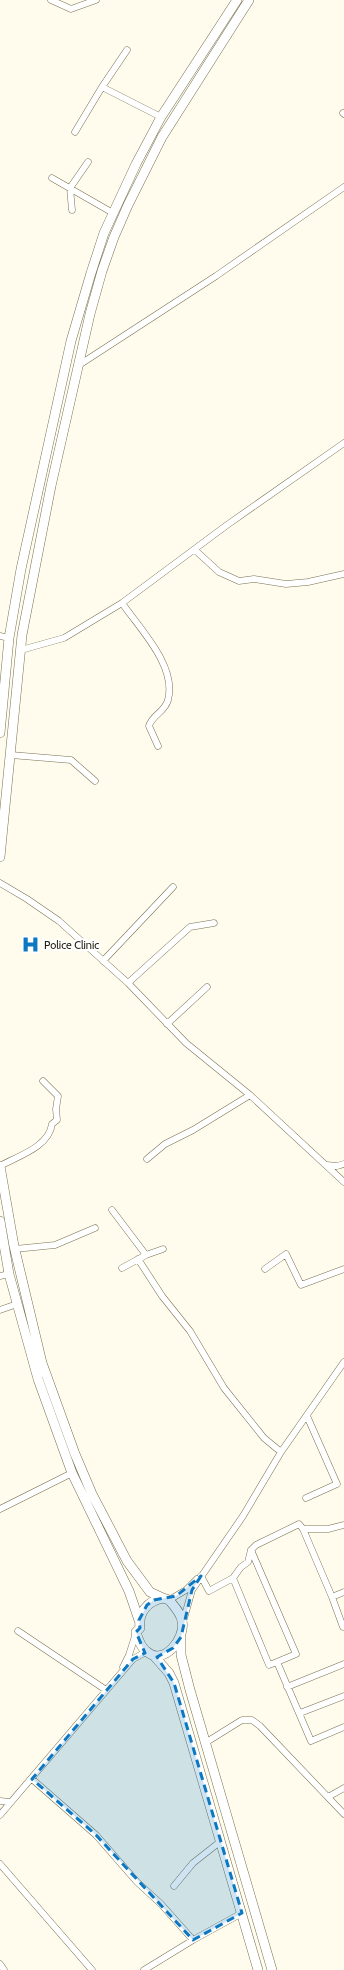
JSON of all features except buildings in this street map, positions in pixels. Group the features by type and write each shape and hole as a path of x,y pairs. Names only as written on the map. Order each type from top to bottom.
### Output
{"main road":[{"path":"0,733 4,637 21,569 71,341 104,233 136,164 161,117 237,0"},
{"path":"0,857 22,635 41,534 90,314 102,271 114,237 128,205 162,137 249,0"},
{"path":"0,1166 15,1249 42,1363 75,1454 92,1494 127,1561 150,1592 166,1599 180,1615 183,1622 181,1637 184,1667 272,1970"},
{"path":"0,1221 4,1275 17,1304 38,1379 72,1473 129,1591 139,1620 140,1628 136,1632 142,1647 169,1673 174,1683 258,1970"},
{"path":"139,1620 147,1605 154,1600 166,1599"},
{"path":"150,1654 161,1655 170,1650 181,1637"}],"street":[{"path":"51,0 71,9 96,0"},
{"path":"75,132 102,87 127,50"},
{"path":"102,87 161,117"},
{"path":"72,210 70,188 88,162"},
{"path":"52,178 113,213"},
{"path":"79,364 216,276 344,187"},
{"path":"21,650 64,638 122,603 228,525 344,443"},
{"path":"195,550 219,572 239,581 254,579 286,584 308,582 344,574"},
{"path":"122,603 164,663 169,688 168,699 166,705 150,722 149,726 158,746"},
{"path":"11,755 71,760 96,781"},
{"path":"0,883 27,898 59,921 128,983 192,1048 250,1095 344,1182"},
{"path":"103,961 173,887"},
{"path":"128,983 190,927 214,923"},
{"path":"167,1024 208,987"},
{"path":"0,1166 46,1140 51,1132 52,1124 57,1120 56,1109 58,1096 43,1081"},
{"path":"147,1159 165,1144 193,1130 250,1095"},
{"path":"327,1166 344,1164"},
{"path":"112,1210 146,1255"},
{"path":"15,1249 55,1245 95,1228"},
{"path":"122,1268 146,1255 163,1249"},
{"path":"265,1269 286,1254 301,1285 344,1269"},
{"path":"138,1259 162,1296 190,1331 224,1388 264,1438 281,1452"},
{"path":"0,1310 17,1304"},
{"path":"183,1622 192,1590 244,1516 281,1452 344,1362"},
{"path":"306,1498 337,1484 307,1416"},
{"path":"0,1509 72,1473"},
{"path":"201,1576 209,1592 233,1578 241,1567 248,1562 251,1550 256,1545 299,1524 344,1627"},
{"path":"302,1529 328,1529 344,1524"},
{"path":"233,1578 270,1665 296,1654 251,1550"},
{"path":"166,1599 186,1590 201,1576"},
{"path":"332,1597 344,1592"},
{"path":"18,1631 106,1690"},
{"path":"115,1680 129,1655 136,1632"},
{"path":"0,1815 133,1659 150,1654"},
{"path":"278,1662 311,1741 344,1727"},
{"path":"288,1687 344,1664"},
{"path":"300,1713 344,1696"},
{"path":"205,1743 242,1720 252,1720 260,1726 344,1814"},
{"path":"32,1779 96,1835 137,1882 161,1904 193,1940"},
{"path":"328,1797 344,1788"},
{"path":"0,1801 10,1802"},
{"path":"174,1886 193,1863 221,1841"},
{"path":"0,1864 92,1970"},
{"path":"144,1970 193,1940 242,1914"},
{"path":"0,1964 4,1970"}],"highlighted area":[{"path":"201,1576 192,1590 181,1637 173,1648 157,1657 174,1683 242,1913 193,1940 96,1835 32,1779 133,1659 145,1653 136,1632 140,1628 139,1620 147,1605 154,1600 176,1596"}],"place":[{"name":"Police Clinic","path":"31,945"}]}
